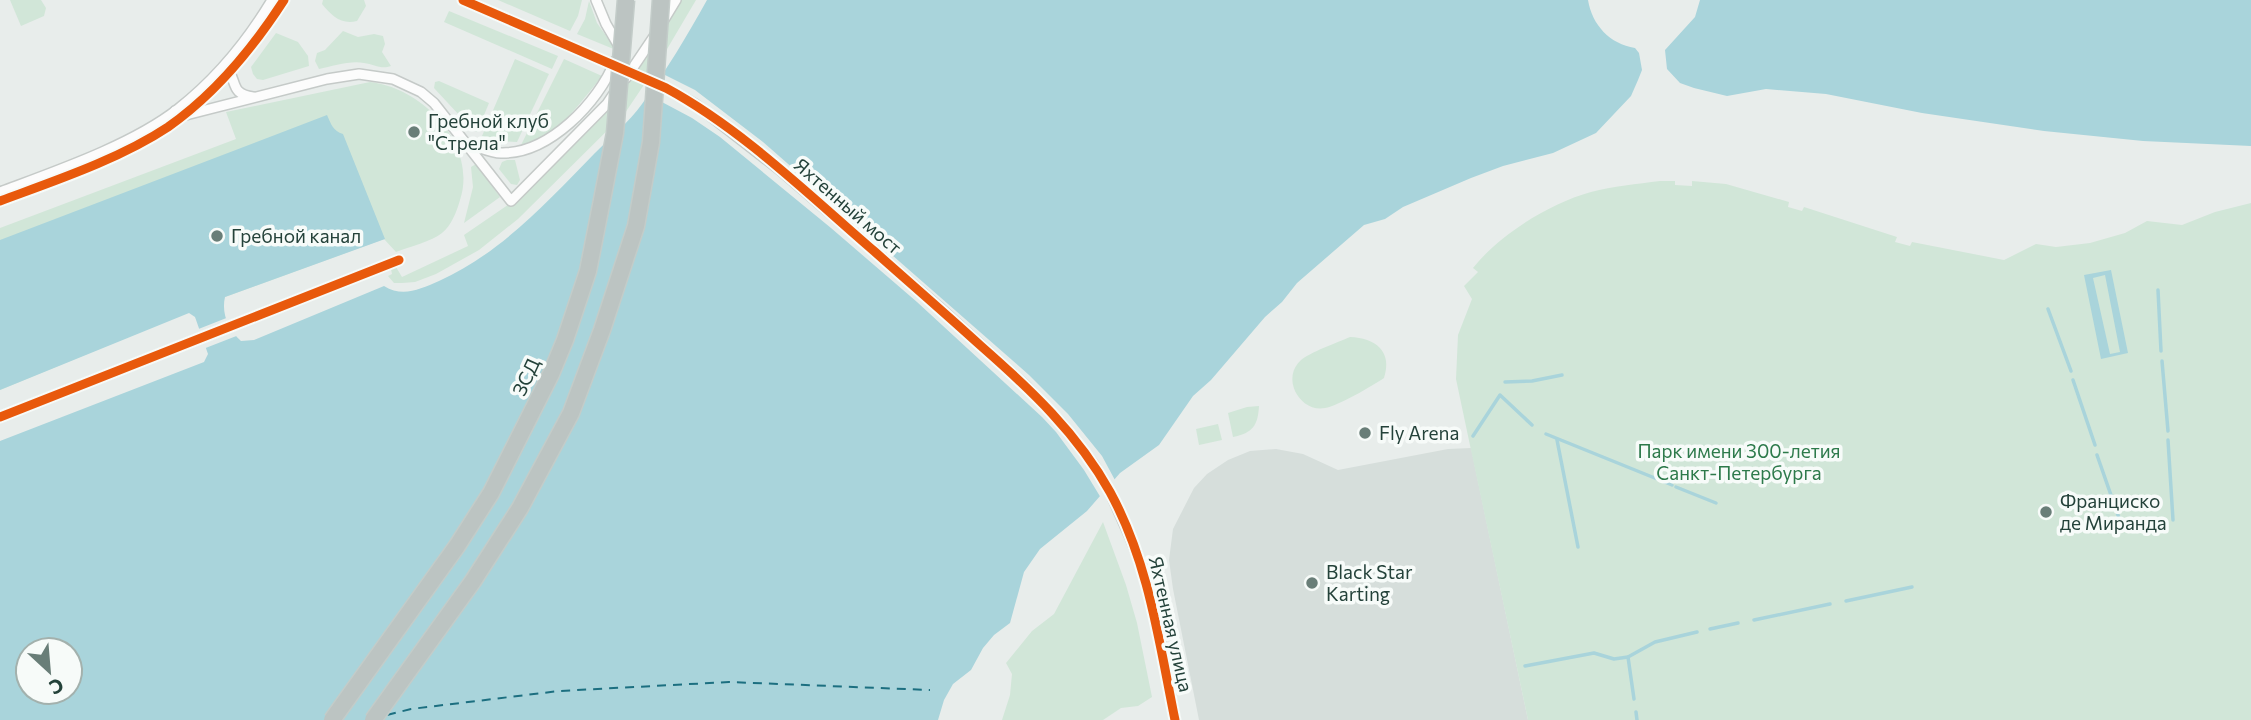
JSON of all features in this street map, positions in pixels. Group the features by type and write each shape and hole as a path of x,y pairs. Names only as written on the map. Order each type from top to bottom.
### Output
{"highway":[{"name":"ЗСД","path":"332,720 457,546 491,493 561,351 588,271 615,133 626,0"},
{"path":"373,720 473,581 520,508 570,413 602,330 636,226 651,142 660,0"}],"street":[{"path":"227,68 272,0"},
{"path":"0,201 106,159 143,141 179,114 258,38 284,0"},
{"name":"Яхтенный мост","path":"463,0 666,88 695,104 753,148 939,307 1045,406 1094,465 1110,492 1130,537"},
{"path":"467,144 499,154 528,151 560,133 587,104 609,77 620,49 596,0"},
{"path":"0,192 90,156 179,114 359,74 393,79 421,92 434,103 511,201 607,103 652,41 676,0"},
{"path":"227,68 240,94 254,98"},
{"path":"0,417 399,260"},
{"name":"Яхтенная улица","path":"1130,537 1139,557 1151,600 1175,720"}],"shaded area":[{"path":"1471,448 1528,720 1199,720 1169,560 1173,529 1194,488 1207,474 1228,460 1250,451 1276,449 1303,454 1338,470 1448,449"}],"green space":[{"path":"10,0 41,0 46,8 44,16 21,26"},
{"path":"323,0 364,0 366,6 357,21 346,22 329,12 322,4"},
{"path":"498,0 582,0 570,31"},
{"path":"679,0 696,0 625,113 518,219 479,250 436,274 415,282 394,283 388,276 392,274 391,269 396,267 402,277 468,246 464,235 518,198 605,114 651,49"},
{"path":"589,1 597,23 616,50 577,34 585,19"},
{"path":"449,11 558,56 552,69 444,22"},
{"path":"343,31 358,37 374,34 383,36 385,44 382,52 391,66 353,62 319,69 315,61 317,53 325,50"},
{"path":"276,33 298,42 308,56 309,66 263,80 257,79 251,67"},
{"path":"515,59 549,74 517,142 496,141 482,136"},
{"path":"564,59 602,76 556,128 533,143 520,147"},
{"path":"439,81 489,103 477,132 434,88 435,82"},
{"name":"Гребной канал","path":"370,82 409,95 427,107 453,140 461,159 463,179 455,213 442,233 396,252 384,239 225,297 0,390 0,228 236,139 226,112"},
{"path":"515,160 520,180 517,185 511,184 499,169 502,162"},
{"path":"476,164 500,197 464,223 473,187 471,167"},
{"name":"Парк имени 300-летия Санкт-Петербурга","path":"1675,181 1675,185 1692,186 1692,181 1726,184 1789,202 1788,207 1802,211 1804,207 1897,237 1895,242 1910,246 1912,242 2004,260 2036,244 2056,247 2090,243 2125,233 2147,221 2182,225 2215,212 2251,203 2251,720 1528,720 1456,379 1458,335 1472,299 1464,286 1478,272 1473,268 1484,256 1511,232 1543,212 1591,192"},
{"path":"1350,337 1367,340 1380,348 1386,360 1384,378 1331,406 1316,408 1308,405 1301,400 1293,385 1295,368 1310,354"},
{"path":"1259,406 1253,427 1233,437 1228,413"},
{"path":"1218,424 1222,440 1199,445 1196,429"},
{"path":"1103,522 1137,623 1152,697 1138,706 1121,708 1103,720 1002,720 1010,695 1012,674 1006,663 1032,631 1054,614"}],"water":[{"path":"707,0 1588,0 1598,25 1604,32 1610,38 1635,48 1639,53 1642,70 1631,96 1596,133 1553,153 1503,166 1471,178 1403,207 1385,219 1364,225 1297,283 1211,380 1193,396 1159,445 1120,473 1087,511 1040,549 1024,572 1010,623 983,648 971,670 953,684 944,700 938,720 0,720 0,441 204,362 208,354 195,317 189,313 0,390 0,240 327,115 335,129 343,134 385,239 225,297 225,315 233,332 241,341 254,340 384,286 405,292 418,289 439,281 483,256 541,208 625,124 668,66"},
{"path":"1700,0 2251,0 2251,146 2143,141 2044,131 1922,113 1826,94 1766,89 1727,96 1694,88 1680,83 1667,69 1665,50 1695,17"},
{"path":"2111,270 2128,353 2101,359 2084,275","holes":["2105,275 2120,352 2110,354 2093,278"]}],"pier":[{"path":"659,72 695,90 763,142 1029,375 1068,414 1102,456 1116,482 1101,498 1084,470 1042,417 917,302 720,137 692,118 645,93"},
{"path":"229,317 239,335 203,349 196,330"}],"waterway":[{"path":"2158,290 2161,351"},
{"path":"2048,309 2071,371"},
{"path":"2162,361 2168,431"},
{"path":"1505,382 1532,381 1562,375"},
{"path":"2073,380 2095,445"},
{"path":"1473,436 1500,395 1532,425"},
{"path":"1546,434 1672,485"},
{"path":"1557,440 1578,547"},
{"path":"2168,440 2173,520"},
{"path":"2097,455 2120,521"},
{"path":"1676,487 1716,503"},
{"path":"1846,601 1912,587"},
{"path":"1754,620 1830,604"},
{"path":"1710,629 1738,623"},
{"path":"1525,666 1594,653 1614,659 1628,657 1655,642 1697,632"},
{"path":"1628,657 1634,699"},
{"path":"1636,712 1637,720"}],"ferry route":[{"path":"387,715 411,709 559,691 729,682 930,690"}],"cycle path":[{"path":"0,201 108,159 168,127 202,100 232,69 284,0"},
{"path":"463,0 666,88 694,104 748,143 800,186 955,322 1052,413 1097,471 1123,519 1151,603 1175,720"},
{"path":"0,417 399,260"}],"place":[{"name":"Гребной клуб \"Стрела\"","path":"414,132"},
{"name":"Гребной канал","path":"217,236"},
{"name":"Fly Arena","path":"1365,433"},
{"name":"Франциско де Миранда","path":"2046,512"},
{"name":"Black Star Karting","path":"1312,583"}]}
